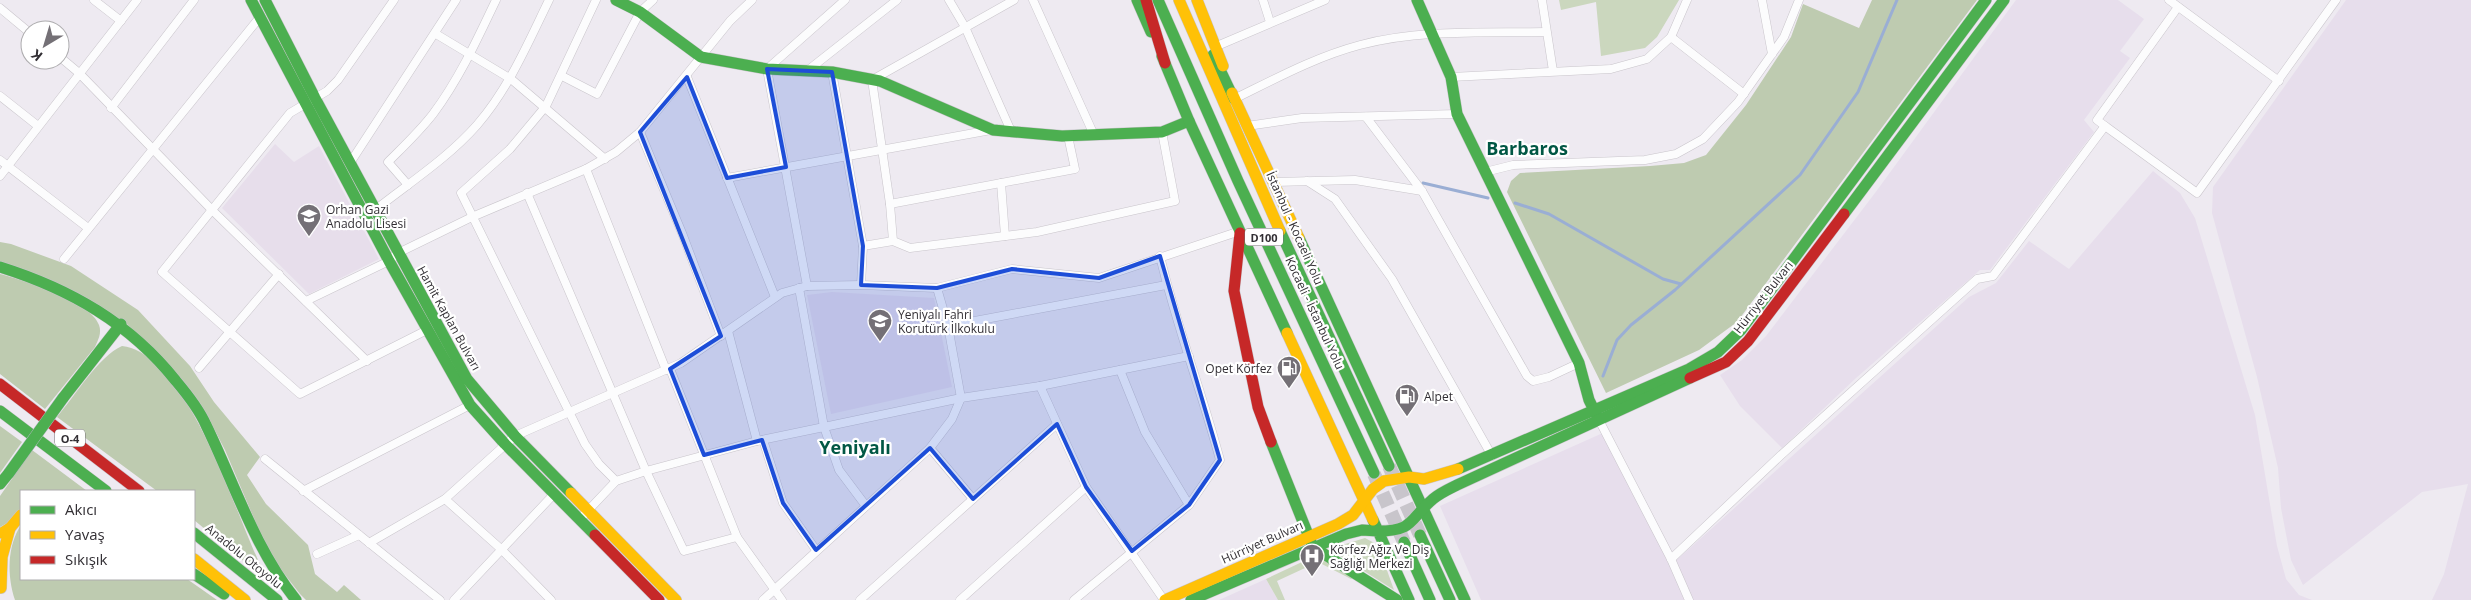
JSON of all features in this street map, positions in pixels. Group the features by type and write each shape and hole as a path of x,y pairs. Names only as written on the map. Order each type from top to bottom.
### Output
{"main road":[{"name":"Hamit Kaplan Bulvarı","path":"251,0 304,103 466,379 659,600"},
{"name":"Hamit Kaplan Bulvarı","path":"266,0 315,98 376,210 393,257 427,330 470,405 505,444 555,493 584,514 676,600"},
{"path":"616,0 640,12 701,57 768,69 832,72 872,80 993,130 1068,136 1162,132 1189,121"},
{"path":"1137,0 1189,121 1409,600"},
{"path":"1146,0 1165,64"},
{"name":"Kocaeli - İstanbul Yolu","path":"1158,0 1238,181 1374,473"},
{"name":"İstanbul - Kocaeli Yolu","path":"1179,0 1291,255 1389,466"},
{"path":"1187,0 1274,182 1465,600"},
{"path":"1197,0 1217,46 1234,100"},
{"path":"1417,0 1451,77 1457,114 1579,363 1596,415"},
{"name":"Hürriyet Bulvarı","path":"1164,600 1310,542 1354,531 1378,532 1404,529 1412,524 1433,499 1457,485 1689,369 1718,352 1740,330 1986,0"},
{"name":"Hürriyet Bulvarı","path":"1191,600 1310,542 1347,519 1365,501 1373,489 1384,481 1409,478 1424,479 1443,475 1726,362 1748,341 2004,0"},
{"path":"1240,231 1234,291 1258,407 1310,542 1397,600"},
{"path":"0,267 68,292 122,324 160,362 194,404 217,446 262,551 280,582 296,600"},
{"path":"0,484 63,398 122,324"},
{"name":"O-4","path":"0,384 138,490"},
{"name":"O-4","path":"0,411 105,490"},
{"path":"0,587 5,531 20,516"},
{"name":"Anadolu Otoyolu","path":"195,534 277,600"},
{"path":"1420,535 1450,600"},
{"path":"1404,542 1430,600"},
{"path":"195,560 245,600"},
{"path":"195,575 234,600"}],"street":[{"path":"94,0 121,21"},
{"path":"0,176 137,0"},
{"path":"394,0 338,80 328,91 304,103 290,113 162,272 300,394 427,330"},
{"path":"350,163 436,34 456,0"},
{"path":"408,185 388,162 432,114 470,55 496,0"},
{"path":"376,210 468,134 488,111 510,79 549,0"},
{"path":"596,0 562,76 546,106 510,149 461,193 592,456 616,481"},
{"path":"562,76 597,94 640,12 653,0"},
{"path":"306,301 472,217 586,169 605,159 640,132 687,77 730,21 752,0"},
{"path":"845,0 768,69 786,167 824,426 839,470 866,506"},
{"path":"807,71 898,0"},
{"path":"949,0 965,27 1011,131"},
{"path":"893,241 890,204 872,80 1014,0"},
{"path":"1033,0 1094,135"},
{"path":"1263,0 1270,22"},
{"path":"1217,46 1325,0"},
{"path":"1542,0 1553,71"},
{"path":"1451,77 1611,69 1647,59 1671,37 1688,0"},
{"path":"1762,0 1772,54"},
{"path":"1485,172 1513,165 1645,160 1676,154 1702,138 1744,94 1784,36 1799,0"},
{"path":"2169,0 2278,80"},
{"path":"2178,7 2097,120 2196,193 2336,0"},
{"path":"111,108 192,1"},
{"path":"0,8 20,24"},
{"path":"64,259 260,17"},
{"path":"1234,100 1297,67 1360,45 1430,33 1546,32"},
{"path":"436,34 510,79 546,106 605,159"},
{"path":"1671,37 1744,94"},
{"path":"70,66 213,211 367,361"},
{"path":"832,72 863,246 861,285"},
{"path":"687,77 775,297"},
{"path":"0,96 38,126"},
{"path":"1247,126 1302,118 1457,114"},
{"path":"1366,117 1422,191 1527,376 1534,381 1541,380 1579,363"},
{"path":"1670,559 1780,456 1977,279 1993,276 2105,126"},
{"path":"727,178 847,154 881,150 993,130"},
{"path":"640,132 682,233 721,336"},
{"path":"863,246 893,241 910,248 1005,236 1072,226 1175,201 1162,132"},
{"path":"890,204 1075,169 1068,136"},
{"path":"0,160 88,228"},
{"path":"586,169 737,537 773,591 782,600"},
{"path":"1274,182 1356,180 1422,191"},
{"path":"1307,181 1335,200 1392,279 1492,456"},
{"path":"1001,183 1005,236"},
{"path":"527,193 646,471 684,551 737,537"},
{"path":"369,543 445,499 515,436 668,370 721,336 775,297 803,287 861,285 937,288 1012,269 1098,278 1240,231"},
{"path":"1074,600 1189,505 1220,460 1166,285 1160,256"},
{"path":"199,368 279,274"},
{"path":"948,326 1166,285"},
{"path":"763,600 930,448 952,419 961,398 948,326 937,288"},
{"path":"728,331 760,441 784,503 816,550"},
{"path":"584,514 616,481 704,455 824,426 961,398 1040,386 1189,356"},
{"path":"1120,370 1145,432 1189,505"},
{"path":"1040,386 1086,487 1132,551 1164,600"},
{"path":"303,490 470,405"},
{"path":"1596,415 1689,600"},
{"path":"860,600 1058,424"},
{"path":"930,448 973,499"},
{"path":"265,459 440,600"},
{"path":"960,600 1086,487"},
{"path":"454,600 501,548 555,493"},
{"path":"445,499 501,548 550,600"},
{"path":"317,554 359,535"}],"highlighted area":[{"path":"767,69 832,72 863,246 861,285 937,288 1012,269 1099,278 1160,256 1220,460 1189,505 1132,551 1086,487 1057,424 973,499 930,448 816,550 783,503 762,440 704,455 670,369 721,336 640,132 687,77 727,178 786,167"}],"shaded area":[{"path":"2016,0 2118,0 2144,19 2120,51 2130,58 2084,120 2094,132 1990,270 1980,270 1856,378 1782,448 1740,406 1720,375 1742,360 1766,336 1875,193"},
{"path":"2346,0 2471,0 2471,600 2432,600 2444,574 2468,484 2422,492 2303,585 2291,560 2281,508 2278,468 2257,377 2212,213 2213,187"},
{"name":"Orhan Gazi Anadolu Lisesi","path":"275,144 294,162 319,146 379,259 309,294 222,208"},
{"path":"2153,171 2180,193 2195,218 2255,415 2277,546 2286,579 2299,595 2312,600 1481,600 1440,506 1605,432 1670,559 1680,557 1969,297 1996,283 2029,241 2069,269"},
{"name":"Yeniyalı Fahri Korutürk İlkokulu","path":"832,292 934,298 952,387 831,414 807,295"},
{"path":"1266,579 1278,600 1219,600"}],"green space":[{"path":"1559,0 1679,0 1657,37 1645,48 1601,56 1596,2 1561,10"},
{"path":"1872,0 1977,0 1737,322 1699,350 1606,393 1507,192 1511,181 1520,173 1684,163 1706,155 1746,105 1791,37 1803,4 1859,28"},
{"path":"0,242 11,244 71,266 138,310 190,366 214,402 260,457 247,475 266,504 308,545 315,574 337,592 344,585 361,600 306,600 269,554 225,450 208,417 126,323 0,262"},
{"path":"0,274 39,286 70,300 93,316 100,328 100,334 95,347 45,409 0,374"},
{"path":"122,346 146,355 168,376 188,405 206,438 260,564 274,586 195,521 195,490 156,490 57,417 87,378 113,351"},
{"path":"0,426 22,442 0,473"},
{"path":"32,450 86,490 20,490 20,511 11,521 0,527 0,496"},
{"path":"20,527 20,580 188,580 217,600 15,600 12,591 10,561 16,533"},
{"path":"1365,538 1378,545 1394,590 1337,554 1342,545"},
{"path":"1317,555 1355,576 1351,579 1318,562 1277,581 1285,600 1278,600 1266,579"}],"waterway":[{"path":"1603,376 1617,340 1631,325 1675,290 1800,175 1858,92 1897,0"},
{"path":"1423,183 1488,198"},
{"path":"1515,203 1549,214 1663,279 1681,284"}],"tunnel":[{"path":"1389,466 1420,535"},
{"path":"1374,474 1404,542"}],"traffic: fast":[{"path":"251,0 389,261 470,405 505,444 595,535"},
{"path":"265,0 315,98 467,379 515,436 571,493"},
{"path":"616,0 640,12 701,57 767,69 832,72 880,81 993,130 1062,136 1162,132 1189,121"},
{"path":"1137,0 1151,32"},
{"path":"1158,0 1238,181 1374,473"},
{"path":"1417,0 1451,77 1457,114 1579,363 1589,400 1597,416"},
{"path":"1458,469 1689,369 1718,352 1741,330 1986,0"},
{"path":"1844,214 2004,0"},
{"path":"1213,55 1234,99"},
{"path":"1162,56 1189,121 1287,333"},
{"path":"1280,231 1389,466"},
{"path":"1299,238 1465,600"},
{"path":"0,267 51,286 97,310 119,325 158,360 200,413 268,559 296,600"},
{"path":"63,398 121,324"},
{"path":"1373,520 1378,531 1399,529 1410,522 1433,499 1448,490 1690,378"},
{"path":"9,473 63,398"},
{"path":"0,411 105,490"},
{"path":"1271,442 1313,547 1397,600"},
{"path":"0,484 9,473"},
{"path":"1191,600 1346,534 1362,530 1378,531 1409,600"},
{"path":"195,534 277,600"},
{"path":"1420,535 1450,600"},
{"path":"1404,542 1430,600"},
{"path":"195,575 224,594"}],"traffic: slow":[{"path":"1179,0 1280,231"},
{"path":"1197,0 1223,66"},
{"path":"1232,93 1299,238"},
{"path":"1287,333 1373,520"},
{"path":"1165,600 1338,524 1353,515 1373,489 1384,481 1409,477 1424,479 1458,469"},
{"path":"571,493 676,600"},
{"path":"2,533 10,528 20,516"},
{"path":"1,588 2,557 10,528"},
{"path":"195,560 245,600"}],"traffic: jam":[{"path":"1146,0 1165,63"},
{"path":"1690,378 1726,362 1748,341 1844,214"},
{"path":"1240,233 1234,291 1258,407 1271,442"},
{"path":"0,384 138,490"},
{"path":"595,535 659,600"}],"place":[{"name":"Orhan Gazi Anadolu Lisesi","path":"309,237"},
{"name":"Yeniyalı Fahri Korutürk İlkokulu","path":"880,342"},
{"name":"Opet Körfez","path":"1289,389"},
{"name":"Alpet","path":"1407,417"},
{"name":"Körfez Ağız Ve Diş Sağlığı Merkezi","path":"1312,577"}],"district":[{"name":"Barbaros","path":"1527,148"},
{"name":"Yeniyalı","path":"855,447"}]}
